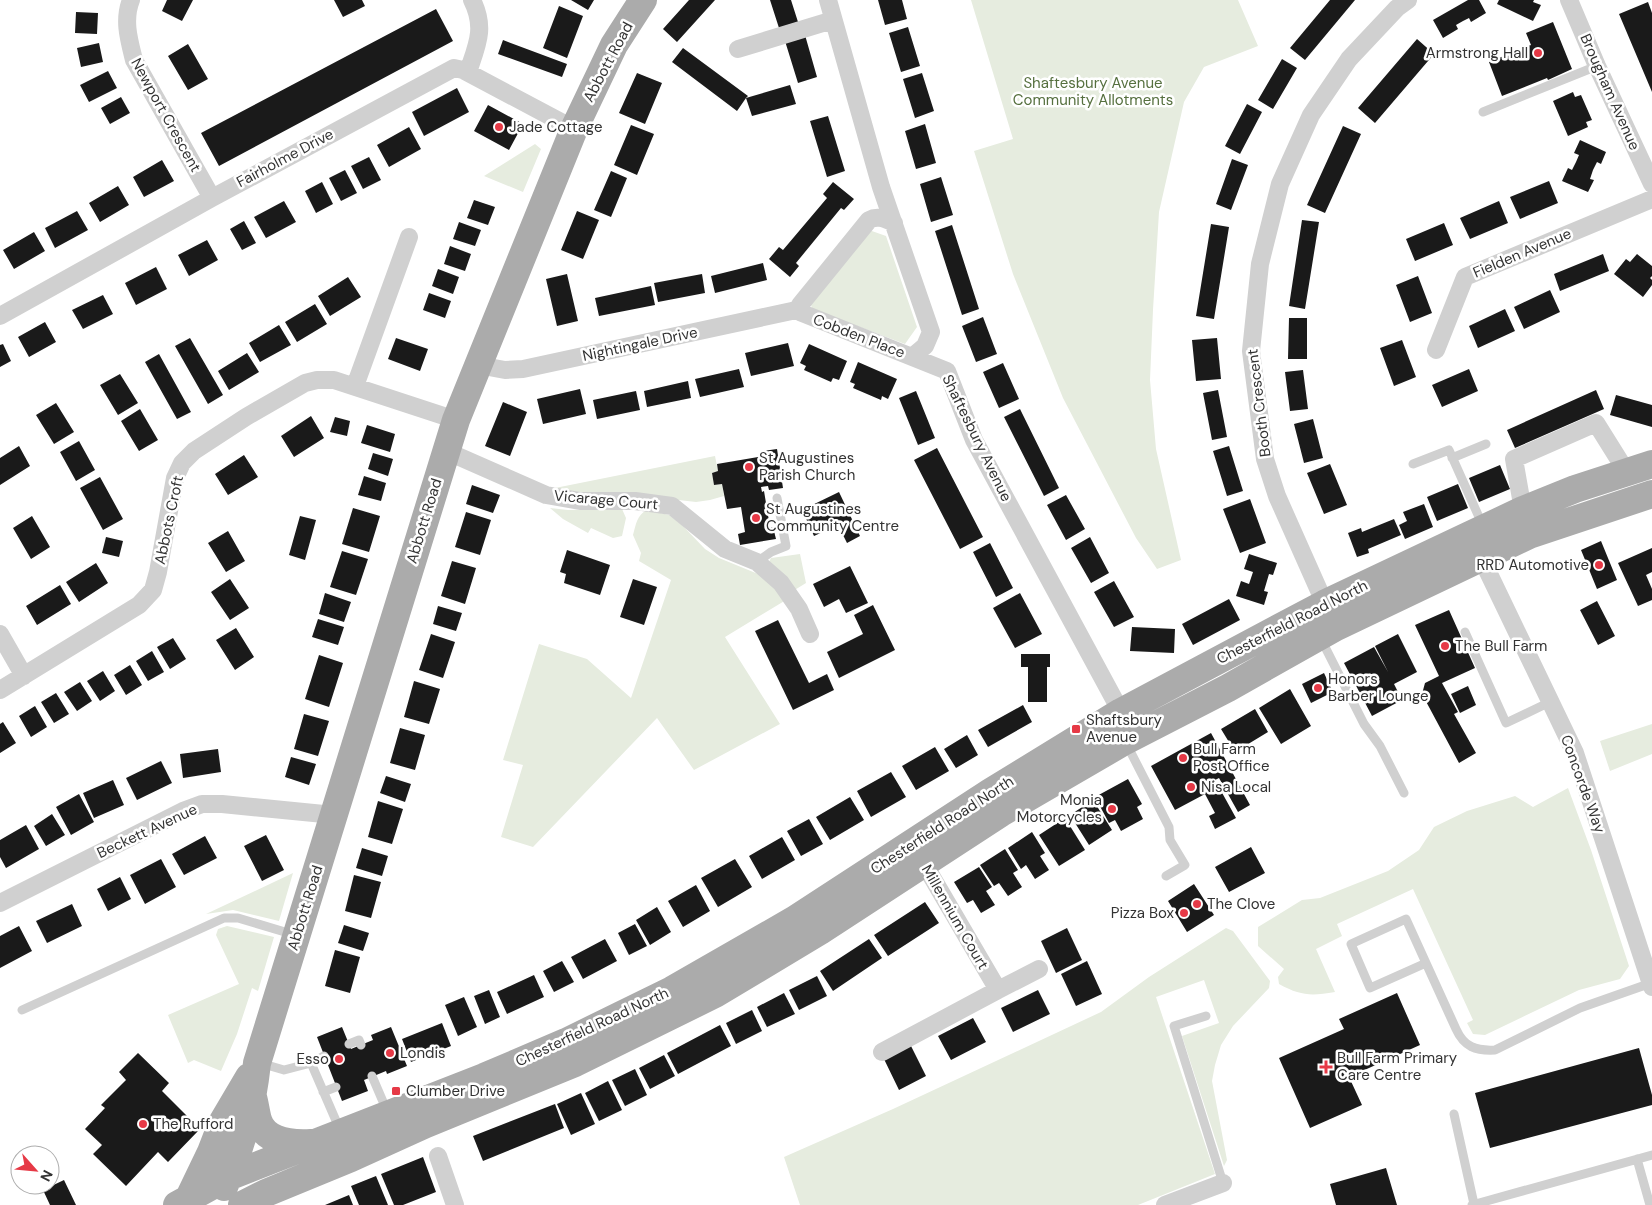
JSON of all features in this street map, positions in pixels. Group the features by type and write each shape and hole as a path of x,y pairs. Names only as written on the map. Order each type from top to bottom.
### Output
{"main road":[{"name":"Abbott Road","path":"217,1205 244,1134 253,1097 257,1063 456,420 574,129 614,45 643,0"},
{"name":"Chesterfield Road North","path":"183,1203 228,1177 340,1145 575,1063 715,994 779,942 794,920 919,854 1001,814 1125,741 1228,688 1328,632 1478,540 1522,510 1575,489 1652,464"},
{"name":"Chesterfield Road North","path":"919,854 989,793 1121,712 1324,604 1478,540 1529,536 1652,494"},
{"name":"Abbott Road","path":"183,1203 211,1152 224,1121 257,1063"},
{"path":"253,1097 258,1121 262,1128 278,1140 296,1144 340,1145"},
{"name":"Chesterfield Road North","path":"242,1205 266,1193 340,1145"}],"street":[{"name":"Newport Crescent","path":"131,0 128,9 128,36 134,60 212,198"},
{"path":"472,0 478,13 480,30 477,47 468,72 574,129"},
{"path":"828,0 832,20 881,187 931,332 925,346 912,357"},
{"name":"Booth Crescent","path":"1328,632 1324,604 1277,496 1265,459 1252,351 1260,264 1280,184 1311,115 1349,59 1397,8 1408,0"},
{"name":"Brougham Avenue","path":"1569,0 1597,66 1652,184"},
{"path":"738,49 832,20"},
{"name":"Fairholme Drive","path":"3,308 454,68 468,72"},
{"name":"Fielden Avenue","path":"1436,350 1465,277 1652,199"},
{"name":"Cobden Place","path":"894,223 881,217 873,217 869,220 800,305 800,309 802,314 912,357"},
{"path":"355,386 408,237"},
{"name":"Nightingale Drive","path":"478,365 505,370 523,369 800,309"},
{"name":"Shaftesbury Avenue","path":"912,357 947,371 974,440 1121,712"},
{"name":"Abbots Croft","path":"0,690 139,605 153,590 175,478 182,463 194,451 246,417 305,383 317,380 334,380 456,420"},
{"path":"1522,510 1514,459 1596,423 1626,471"},
{"name":"Vicarage Court","path":"446,451 546,495 580,501 635,502 672,506 725,549 757,562 781,583 799,610 810,634"},
{"name":"Concorde Way","path":"1478,540 1575,754 1651,985"},
{"path":"0,634 24,676"},
{"path":"1121,712 1125,741"},
{"name":"Beckett Avenue","path":"0,903 183,811 202,804 222,804 334,816"},
{"name":"Millennium Court","path":"919,854 998,990"},
{"path":"882,1052 1039,969"},
{"path":"438,1156 455,1205"},
{"path":"1166,1205 1224,1183"}],"lane":[{"path":"1483,112 1597,66"},
{"path":"1452,458 1486,444"},
{"path":"1413,464 1449,450 1478,540"},
{"path":"757,562 771,552 786,546 777,498"},
{"path":"1328,632 1364,724 1380,746 1404,793"},
{"path":"1465,632 1506,723 1550,702"},
{"path":"1125,741 1169,827 1170,840 1185,865 1166,876"},
{"path":"22,1010 224,918 238,918 296,935"},
{"path":"1426,963 1370,988 1351,944 1406,919 1426,963 1456,1031 1467,1044 1480,1051 1495,1050 1580,1008 1651,985"},
{"path":"1206,1016 1174,1026 1224,1183"},
{"path":"349,1044 358,1040 361,1045"},
{"path":"257,1063 284,1070 311,1063 324,1056"},
{"path":"311,1063 324,1092 340,1145"},
{"path":"372,1076 394,1125"},
{"path":"324,1092 336,1087"},
{"path":"1454,1114 1473,1205 1652,1155"},
{"path":"1638,1159 1650,1205"}],"green space":[{"name":"Shaftesbury Avenue Community Allotments","path":"971,0 1238,0 1258,46 1204,67 1184,102 1159,212 1150,380 1156,449 1181,560 1157,569 1136,538 1063,398 1013,274 974,151 1013,139"},
{"path":"535,144 541,149 523,192 484,176"},
{"path":"869,230 886,236 917,327 905,344 812,309 810,300"},
{"path":"715,456 718,471 712,473 714,485 722,484 724,496 710,500 696,502 644,496 591,496 550,489"},
{"path":"550,508 568,510 622,509 626,518 622,536 613,538 591,528 588,533 563,519"},
{"path":"647,510 669,515 682,525 705,549 719,558 763,576 786,600 725,637 780,724 694,770 657,718 533,847 501,837 523,765 503,760 539,644 587,659 631,698 671,580 639,561 641,553 633,535 639,517"},
{"path":"800,554 806,583 793,591 769,562 771,558"},
{"path":"1652,724 1652,754 1610,771 1600,741"},
{"path":"1568,788 1591,850 1629,966 1620,979 1579,990 1485,1035 1473,1034 1467,1023 1473,1020 1413,889 1337,924 1342,936 1316,949 1335,992 1306,994 1279,984 1278,977 1284,969 1258,946 1258,927 1302,900 1320,898 1388,871 1419,850 1434,827 1467,811 1515,796 1533,807"},
{"path":"293,873 279,921 233,910 206,914"},
{"path":"227,926 274,937 258,991 252,988 237,1034 221,1071 194,1060 188,1063 168,1015 239,984 216,935 218,929"},
{"path":"1226,928 1233,931 1270,981 1269,988 1233,1026 1221,1045 1215,1065 1212,1081 1227,1160 1224,1166 1182,1036 1219,1023 1204,980 1156,997 1215,1174 1138,1205 800,1205 784,1157 893,1109 1101,1012 1149,977"}],"building":[{"path":"167,0 193,0 182,21 162,11"},
{"path":"334,0 362,0 365,6 343,17"},
{"path":"571,0 594,0 588,10"},
{"path":"689,0 715,0 677,42 663,29"},
{"path":"770,0 791,0 798,22 779,28"},
{"path":"878,0 902,0 907,19 885,25"},
{"path":"1330,0 1355,0 1305,60 1290,48"},
{"path":"1468,0 1479,0 1486,13 1471,22 1469,18 1456,25 1458,29 1443,38 1433,20"},
{"path":"1499,0 1534,0 1533,2 1541,5 1533,21 1497,4"},
{"path":"1648,2 1652,13 1652,92 1619,14"},
{"path":"559,6 583,16 567,58 543,48"},
{"path":"436,9 453,41 219,166 201,133"},
{"path":"76,12 98,13 97,34 75,33"},
{"name":"Armstrong Hall","path":"1553,22 1572,69 1548,80 1547,78 1502,96 1489,62 1531,45 1526,33"},
{"path":"908,27 920,66 901,72 889,33"},
{"path":"805,35 817,77 798,83 785,41"},
{"path":"1417,39 1434,54 1375,123 1358,108"},
{"path":"503,40 567,64 562,77 498,54"},
{"path":"99,43 103,62 81,67 77,48"},
{"path":"188,44 208,79 188,90 168,56"},
{"path":"683,48 748,96 737,111 672,62"},
{"path":"1282,59 1297,68 1273,109 1258,100"},
{"path":"108,71 117,88 89,102 80,85"},
{"path":"637,73 662,83 645,124 619,113"},
{"path":"922,73 934,111 915,118 903,79"},
{"path":"790,85 796,104 752,116 746,98"},
{"path":"457,88 469,112 424,136 412,112"},
{"path":"1573,92 1575,97 1581,95 1592,120 1586,122 1588,127 1568,136 1553,101"},
{"path":"121,97 130,113 110,124 101,108"},
{"path":"1247,104 1262,112 1240,154 1225,146"},
{"name":"Jade Cottage","path":"488,105 523,124 509,150 474,131"},
{"path":"828,116 845,171 827,177 810,121"},
{"path":"925,124 936,163 916,169 905,131"},
{"path":"631,125 654,134 637,175 614,165"},
{"path":"1343,126 1361,134 1325,213 1307,205"},
{"path":"409,127 421,149 389,167 377,145"},
{"path":"1580,140 1606,152 1601,164 1597,162 1593,170 1590,179 1594,180 1588,192 1562,181 1568,168 1572,170 1576,162 1579,155 1574,153"},
{"path":"369,157 381,180 363,189 351,166"},
{"path":"1232,159 1248,165 1231,210 1216,204"},
{"path":"162,160 174,181 144,197 133,177"},
{"path":"345,170 357,193 341,201 329,178"},
{"path":"611,171 627,178 611,217 594,210"},
{"path":"941,177 953,215 931,222 920,184"},
{"path":"1549,181 1558,203 1520,219 1510,197"},
{"path":"322,182 333,204 316,213 305,191"},
{"path":"833,182 854,199 844,210 841,208 796,263 799,266 790,277 769,259 779,247 783,250 827,198 823,194"},
{"path":"118,186 129,205 100,222 89,203"},
{"path":"474,200 495,207 488,225 467,218"},
{"path":"284,201 296,222 266,238 254,217"},
{"path":"1499,201 1508,223 1470,239 1460,218"},
{"path":"77,211 88,230 55,248 45,228"},
{"path":"577,211 599,220 583,259 561,250"},
{"path":"1302,220 1319,222 1305,309 1289,306"},
{"path":"244,221 256,243 242,250 230,229"},
{"path":"459,222 481,230 475,246 453,239"},
{"path":"1444,223 1453,245 1415,261 1406,239"},
{"path":"1211,224 1229,227 1214,319 1196,316"},
{"path":"952,225 979,309 962,315 935,231"},
{"path":"34,232 45,251 14,269 3,250"},
{"path":"207,240 218,260 189,276 178,255"},
{"path":"450,246 471,254 465,271 444,264"},
{"path":"1603,254 1609,271 1560,291 1554,274"},
{"path":"1637,254 1652,266 1652,276 1650,278 1652,285 1643,297 1614,274 1626,259 1630,262"},
{"path":"763,263 767,280 715,293 711,276"},
{"path":"156,267 167,289 136,305 125,283"},
{"path":"438,269 459,277 453,294 432,286"},
{"path":"567,274 578,321 557,326 546,279"},
{"path":"702,274 705,293 658,302 654,283"},
{"path":"1418,276 1432,313 1410,322 1396,285"},
{"path":"348,277 361,297 330,316 318,296"},
{"path":"651,286 655,305 599,316 595,298"},
{"path":"1550,290 1560,312 1524,329 1514,307"},
{"path":"429,293 451,301 445,318 423,310"},
{"path":"103,295 113,314 83,329 72,310"},
{"path":"315,304 327,324 297,342 285,322"},
{"path":"1505,309 1515,331 1478,348 1469,326"},
{"path":"983,317 997,354 976,362 962,326"},
{"path":"1289,318 1307,318 1307,359 1288,359"},
{"path":"45,322 56,342 29,357 18,337"},
{"path":"279,325 291,345 260,362 249,343"},
{"path":"190,338 223,395 208,404 175,346"},
{"path":"396,338 428,349 420,371 388,359"},
{"path":"1217,338 1221,379 1196,381 1192,340"},
{"path":"1402,340 1416,377 1394,386 1380,348"},
{"path":"788,343 794,366 751,376 745,353"},
{"path":"3,344 11,361 0,367 0,345"},
{"path":"809,344 847,361 839,380 833,378 831,382 804,370 806,366 800,363"},
{"path":"247,353 259,372 229,390 218,371"},
{"path":"159,354 191,412 177,419 145,362"},
{"path":"858,362 897,379 888,399 882,396 881,400 853,388 855,384 850,382"},
{"path":"1003,363 1019,399 999,408 983,372"},
{"path":"739,369 744,387 700,397 695,379"},
{"path":"1469,369 1478,391 1442,407 1432,385"},
{"path":"1303,370 1308,409 1290,411 1285,372"},
{"path":"120,374 138,403 118,415 100,385"},
{"path":"688,381 691,398 647,407 644,391"},
{"path":"580,389 586,414 543,424 537,399"},
{"path":"1218,390 1227,437 1212,440 1203,393"},
{"path":"1596,390 1604,409 1515,448 1507,430"},
{"path":"636,391 640,410 597,419 593,400"},
{"path":"916,391 935,438 918,445 899,398"},
{"path":"1616,395 1652,405 1652,427 1610,415"},
{"path":"503,402 527,412 510,456 485,446"},
{"path":"56,403 74,432 54,444 36,415"},
{"path":"140,409 158,440 139,451 121,421"},
{"path":"1020,409 1059,488 1044,496 1004,417"},
{"path":"311,416 324,438 294,457 281,436"},
{"path":"335,417 350,421 347,436 330,432"},
{"path":"1313,419 1323,458 1304,463 1294,424"},
{"path":"367,425 395,434 390,452 361,443"},
{"path":"79,441 95,470 76,481 60,452"},
{"path":"19,446 30,466 0,485 0,458"},
{"path":"1229,446 1243,491 1227,496 1213,451"},
{"path":"937,448 983,537 960,549 914,460"},
{"path":"777,449 783,488 769,490 768,486 761,487 762,492 764,491 770,527 773,527 776,539 740,545 738,534 745,532 741,507 727,509 722,484 714,485 712,473 718,471 717,464 764,456 763,451"},
{"path":"373,453 393,459 388,476 368,469"},
{"path":"244,455 258,477 228,495 215,474"},
{"path":"1330,464 1347,505 1324,514 1307,473"},
{"path":"1500,465 1510,489 1479,502 1469,478"},
{"path":"364,476 386,483 381,501 358,495"},
{"path":"100,477 123,519 103,530 80,488"},
{"path":"1458,484 1468,508 1437,521 1427,497"},
{"path":"472,485 500,495 493,513 466,504"},
{"path":"839,492 860,536 847,543 838,525 814,536 802,510"},
{"path":"1066,495 1085,529 1066,540 1047,505"},
{"path":"1250,499 1266,543 1240,553 1223,509"},
{"path":"1424,504 1433,527 1405,539 1399,525 1407,521 1403,512"},
{"path":"353,508 380,516 369,552 342,544"},
{"path":"466,512 491,520 480,555 455,547"},
{"path":"32,516 50,547 31,559 13,528"},
{"path":"300,516 316,520 305,560 289,555"},
{"path":"1394,519 1401,535 1368,549 1369,553 1357,557 1348,533 1361,528 1362,532"},
{"path":"228,531 245,561 226,572 208,543"},
{"path":"106,537 123,541 119,557 102,553"},
{"path":"1090,537 1109,573 1091,583 1071,548"},
{"name":"RRD Automotive","path":"1601,541 1617,580 1597,589 1581,550"},
{"path":"990,543 1013,588 996,597 973,552"},
{"path":"1652,548 1652,572 1646,575 1652,589 1652,600 1638,606 1618,563"},
{"path":"567,550 610,565 600,595 564,583 566,574 560,572"},
{"path":"342,551 368,559 356,595 330,587"},
{"path":"1249,554 1277,563 1273,575 1269,574 1264,591 1268,592 1264,605 1236,596 1241,581 1249,584 1253,572 1244,569"},
{"path":"452,561 476,568 465,604 441,596"},
{"path":"96,563 108,583 79,602 66,582"},
{"path":"850,566 868,603 846,613 839,599 824,607 813,584"},
{"path":"230,579 249,608 230,620 211,592"},
{"path":"633,579 657,587 644,625 620,617"},
{"path":"1114,581 1134,617 1114,627 1094,592"},
{"path":"60,585 71,604 37,625 26,606"},
{"path":"325,593 351,602 344,622 319,614"},
{"path":"1020,593 1042,634 1015,648 993,608"},
{"path":"1229,599 1240,620 1193,645 1182,624"},
{"path":"1597,601 1615,636 1598,645 1580,610"},
{"path":"873,605 895,650 839,678 827,652 863,634 854,615"},
{"path":"438,606 462,613 456,631 433,624"},
{"path":"1449,610 1475,668 1442,683 1458,712 1454,714 1476,753 1459,763 1422,694 1425,683 1439,676 1415,625"},
{"path":"318,619 344,627 338,645 312,637"},
{"path":"778,620 809,683 827,674 834,690 793,710 755,631"},
{"path":"1132,627 1175,629 1174,653 1130,651"},
{"path":"236,628 254,657 235,670 216,640"},
{"path":"431,634 455,642 443,678 419,670"},
{"path":"1398,634 1417,672 1394,684 1402,700 1372,716 1344,663 1374,647 1388,672 1375,646"},
{"path":"173,638 186,659 170,669 157,647"},
{"path":"152,651 164,672 148,681 136,661"},
{"path":"1021,654 1050,654 1050,667 1047,667 1047,702 1028,702 1028,667 1021,667"},
{"path":"319,655 343,663 329,707 305,699"},
{"path":"130,665 142,685 126,695 114,675"},
{"path":"103,671 115,691 100,701 87,681"},
{"name":"Honors Barber Lounge","path":"1324,673 1333,692 1311,703 1302,684"},
{"path":"414,681 440,689 429,724 404,717"},
{"path":"80,682 92,701 77,711 64,692"},
{"path":"1468,686 1476,705 1460,713 1451,694"},
{"path":"1290,689 1311,726 1281,744 1259,708"},
{"path":"56,693 69,714 54,723 41,702"},
{"path":"1023,705 1032,722 988,747 978,730"},
{"path":"35,706 47,727 31,737 19,716"},
{"path":"1255,709 1268,732 1235,752 1221,729"},
{"path":"304,714 329,721 318,756 294,749"},
{"path":"3,722 16,743 0,753 0,724"},
{"path":"400,728 425,735 415,770 390,763"},
{"name":"Nisa Local","path":"1211,733 1250,805 1238,812 1219,778 1215,780 1236,818 1215,829 1209,816 1215,813 1205,794 1175,810 1151,766"},
{"path":"967,735 978,755 956,768 944,749"},
{"path":"935,747 949,771 916,790 902,766"},
{"path":"218,749 221,772 183,778 180,754"},
{"path":"291,757 316,764 309,785 285,777"},
{"path":"161,761 172,783 137,800 126,778"},
{"path":"891,772 906,797 871,817 857,791"},
{"path":"386,776 411,784 405,802 380,793"},
{"path":"1128,779 1142,804 1137,807 1143,819 1121,831 1115,820 1109,823 1095,797"},
{"path":"113,780 124,805 94,818 83,793"},
{"path":"79,794 94,822 71,835 56,807"},
{"path":"850,797 864,820 830,840 816,817"},
{"path":"1093,800 1112,830 1089,845 1070,815"},
{"path":"378,801 403,809 392,844 368,837"},
{"path":"52,814 65,835 46,846 34,826"},
{"path":"1065,818 1085,850 1059,866 1039,835"},
{"path":"809,819 823,844 801,856 787,831"},
{"path":"26,825 39,849 6,868 0,857 0,840"},
{"path":"1032,832 1045,853 1040,856 1049,870 1035,879 1026,865 1021,869 1008,848"},
{"path":"266,835 284,870 262,881 244,846"},
{"path":"205,836 217,858 184,875 172,854"},
{"path":"782,837 795,860 762,879 749,856"},
{"path":"1251,847 1265,873 1229,892 1215,867"},
{"path":"362,848 388,856 382,876 356,868"},
{"path":"1005,849 1018,870 1013,873 1022,887 1008,896 999,883 994,886 980,865"},
{"path":"161,859 176,887 145,904 130,875"},
{"path":"735,859 752,887 718,907 701,878"},
{"path":"979,867 992,887 986,891 995,905 981,913 973,900 967,903 954,882"},
{"path":"354,875 381,882 371,918 345,911"},
{"path":"120,877 131,899 108,911 97,889"},
{"path":"1194,884 1214,915 1187,932 1168,901"},
{"path":"696,885 710,911 683,927 668,901"},
{"path":"925,902 939,923 888,956 874,935"},
{"path":"72,904 82,926 47,943 36,921"},
{"path":"657,907 671,932 650,945 636,920"},
{"path":"635,924 647,946 629,955 618,933"},
{"path":"344,925 369,933 363,951 338,943"},
{"path":"19,926 32,951 0,968 0,936"},
{"path":"1067,928 1082,960 1056,973 1041,941"},
{"path":"605,939 617,961 583,979 571,957"},
{"path":"869,939 882,958 833,991 820,971"},
{"path":"335,950 360,957 350,993 325,986"},
{"path":"562,961 574,982 554,992 543,971"},
{"path":"1087,961 1102,994 1076,1006 1061,974"},
{"path":"534,975 544,997 507,1014 497,992"},
{"path":"817,976 827,996 799,1010 789,990"},
{"path":"489,990 500,1017 485,1024 474,996"},
{"path":"1038,990 1050,1014 1013,1032 1001,1008"},
{"path":"784,993 795,1014 767,1027 757,1007"},
{"name":"Bull Farm Primary Care Centre","path":"1397,993 1420,1045 1349,1077 1362,1105 1310,1128 1279,1058 1344,1029 1339,1019"},
{"path":"464,997 477,1027 458,1036 445,1005"},
{"path":"752,1010 762,1031 736,1044 726,1023"},
{"path":"973,1018 986,1042 951,1060 938,1036"},
{"path":"442,1023 451,1046 411,1062 402,1039"},
{"path":"720,1025 731,1046 678,1074 667,1053"},
{"path":"342,1027 351,1049 373,1040 371,1035 391,1027 407,1066 387,1074 386,1071 364,1080 368,1091 342,1101 317,1037"},
{"path":"910,1044 926,1076 899,1090 883,1057"},
{"path":"1639,1048 1652,1095 1652,1105 1490,1148 1475,1093"},
{"name":"The Rufford","path":"138,1053 169,1083 162,1091 200,1129 168,1162 158,1152 126,1186 93,1154 102,1145 85,1129 105,1108 101,1105 126,1080 119,1072"},
{"path":"664,1055 675,1076 650,1089 639,1068"},
{"path":"635,1069 647,1095 625,1106 612,1080"},
{"path":"608,1081 622,1110 599,1121 585,1093"},
{"path":"581,1093 595,1124 571,1135 557,1104"},
{"path":"555,1104 564,1128 483,1161 473,1136"},
{"path":"423,1157 436,1192 403,1205 394,1205 381,1174"},
{"path":"1386,1168 1397,1205 1336,1205 1330,1184"},
{"path":"376,1176 388,1205 359,1205 351,1186"},
{"path":"64,1180 76,1205 50,1205 45,1195 60,1195 60,1182"},
{"path":"349,1195 353,1205 325,1205"}],"place":[{"name":"Armstrong Hall","path":"1538,53"},
{"name":"Jade Cottage","path":"499,127"},
{"name":"St Augustines Parish Church","path":"749,467"},
{"name":"St Augustines Community Centre","path":"756,518"},
{"name":"RRD Automotive","path":"1599,565"},
{"name":"The Bull Farm","path":"1445,646"},
{"name":"Honors Barber Lounge","path":"1318,688"},
{"name":"Shaftsbury Avenue","path":"1076,729"},
{"name":"Bull Farm Post Office","path":"1183,758"},
{"name":"Nisa Local","path":"1191,787"},
{"name":"Monia Motorcycles","path":"1112,809"},
{"name":"The Clove","path":"1197,904"},
{"name":"Pizza Box","path":"1184,913"},
{"name":"Londis","path":"390,1053"},
{"name":"Esso","path":"339,1059"},
{"name":"Bull Farm Primary Care Centre","path":"1326,1067"},
{"name":"Clumber Drive","path":"396,1091"},
{"name":"The Rufford","path":"143,1124"}]}
